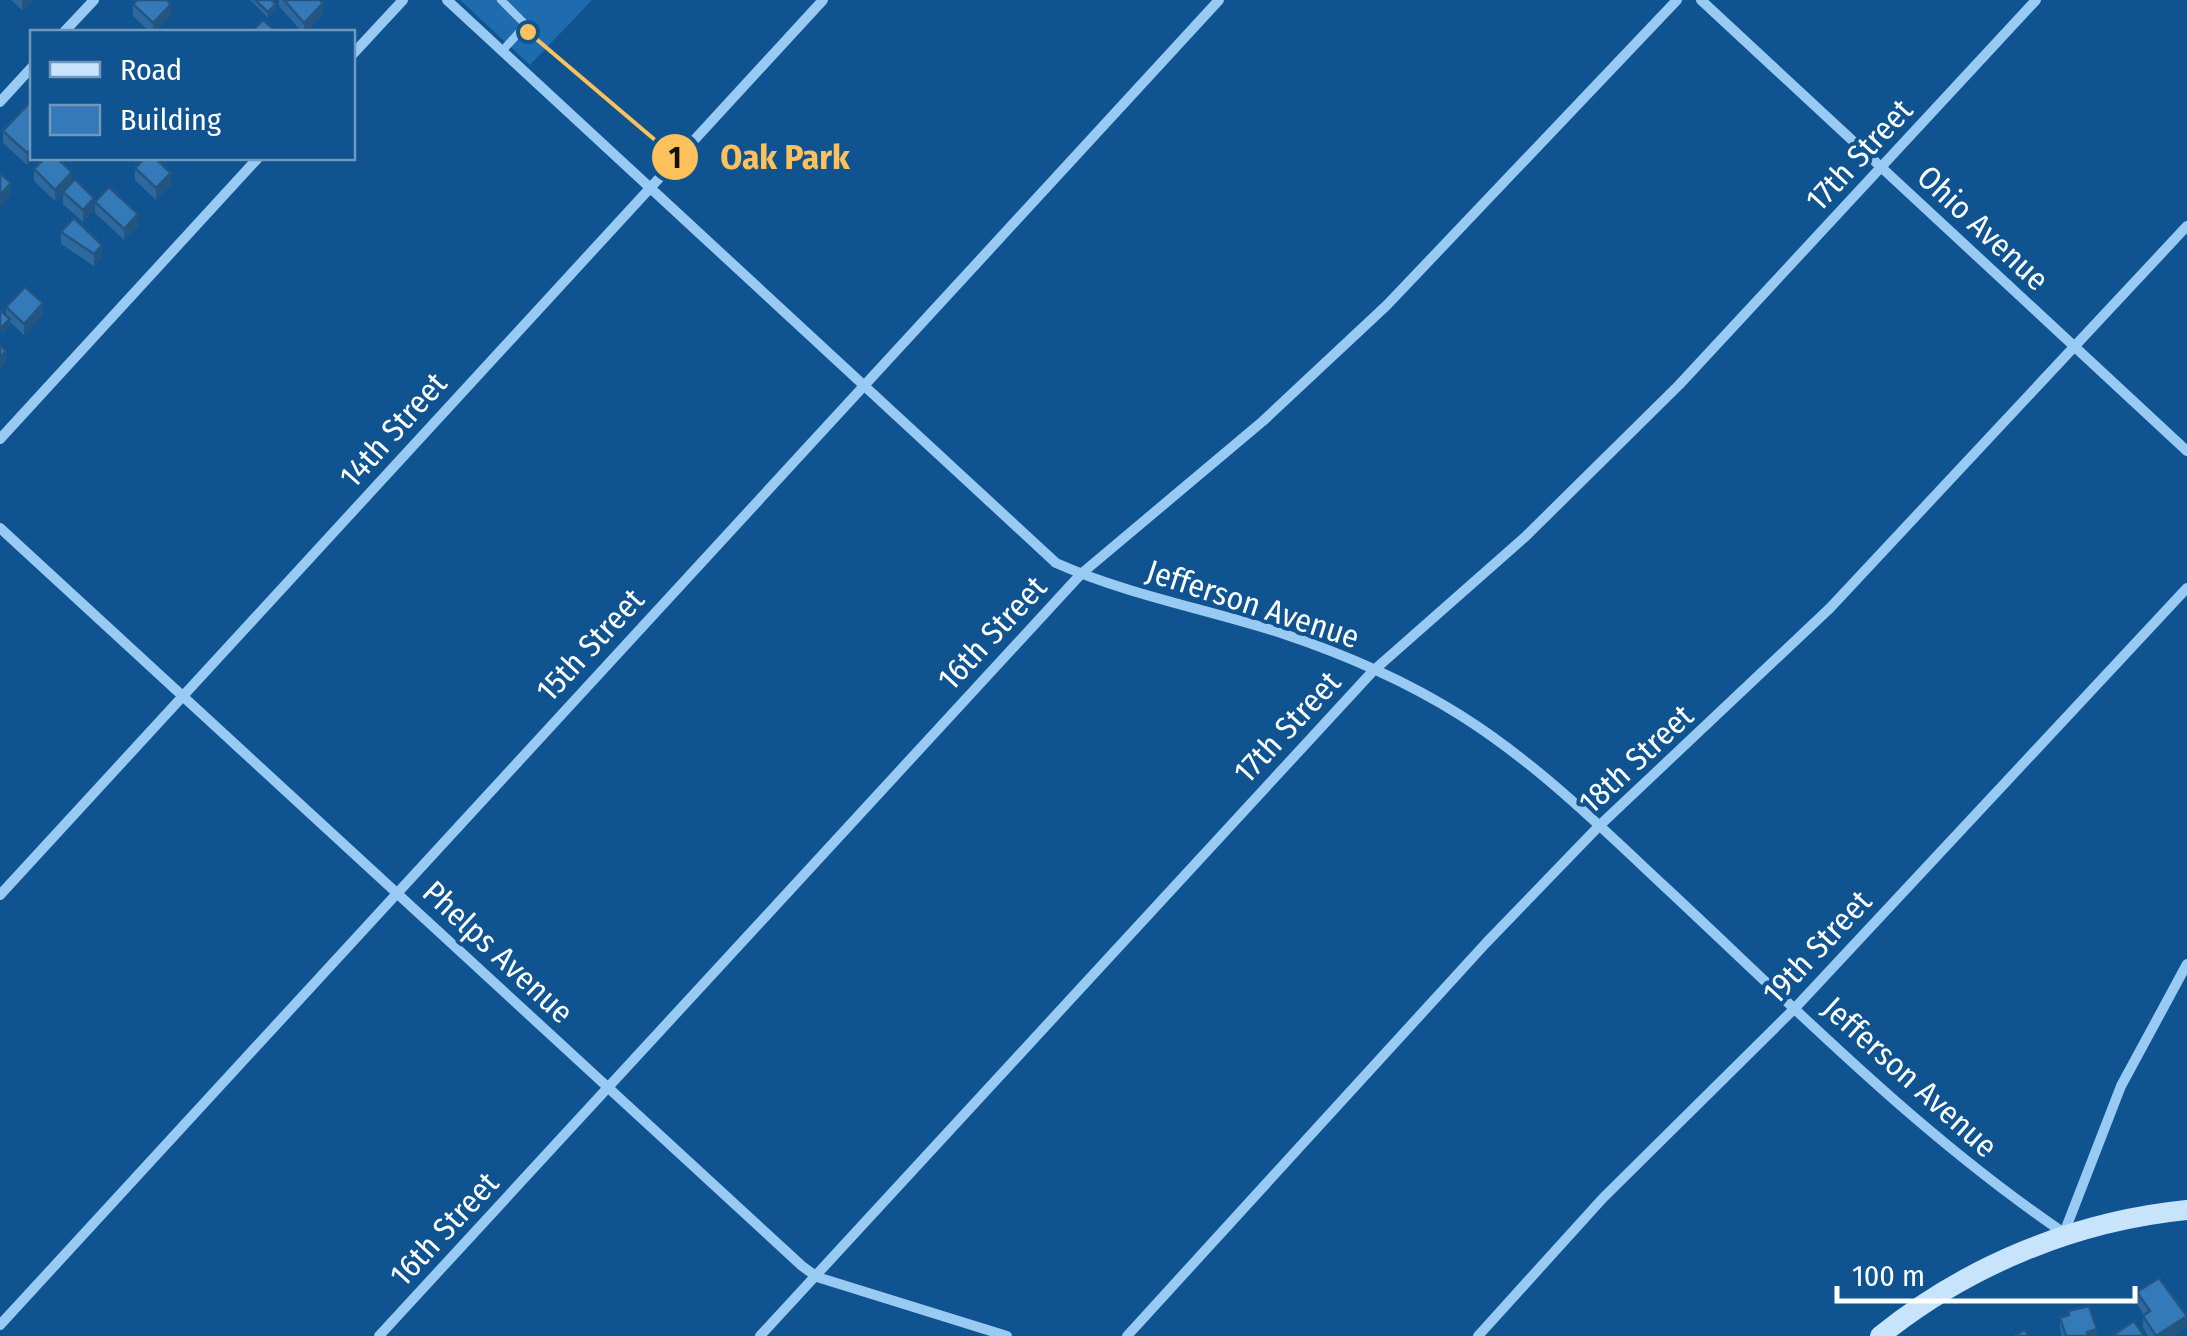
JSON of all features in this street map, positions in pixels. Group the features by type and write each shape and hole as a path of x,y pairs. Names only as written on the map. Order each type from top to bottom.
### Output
{"street":[{"path":"66,30 94,0"},
{"path":"355,52 403,0"},
{"name":"Jefferson Avenue","path":"447,0 865,384 1020,533 1056,562 1081,574 1284,634 1434,700 1500,742 1599,826 1924,1127 1996,1186 2064,1233"},
{"name":"14th Street","path":"0,895 823,0"},
{"name":"15th Street","path":"0,1325 1219,0"},
{"name":"16th Street","path":"380,1336 1081,574 1263,421 1387,305 1677,0"},
{"name":"Ohio Avenue","path":"1700,0 2187,451"},
{"name":"17th Street","path":"760,1336 1373,671 1614,451 2036,0"},
{"path":"0,102 30,69"},
{"path":"0,439 256,160"},
{"name":"18th Street","path":"1127,1336 1599,826 1830,608 2187,226"},
{"name":"Phelps Avenue","path":"0,528 816,1276 1007,1336"},
{"name":"19th Street","path":"1478,1336 1616,1184 1795,1008 2187,588"},
{"path":"2064,1233 2121,1086 2187,964"},
{"path":"1880,1336 1938,1296 2064,1233 2187,1210"}],"lane":[{"path":"500,0 526,26 502,51"}],"shaded area":[{"path":"460,0 592,0 530,65"}],"building":[{"path":"137,0 167,0 171,4 153,23 133,4"},
{"path":"255,0 271,0 276,4 268,12"},
{"path":"284,0 320,0 323,3 304,23"},
{"path":"263,20 275,30 253,30"},
{"path":"30,102 27,153 3,131"},
{"path":"43,160 59,160 72,172 55,190 34,169"},
{"path":"143,160 157,160 171,173 156,188 135,168"},
{"path":"0,173 11,183 0,195"},
{"path":"75,179 94,198 83,210 63,192"},
{"path":"109,187 138,214 124,229 95,202"},
{"path":"74,218 102,245 94,254 61,232"},
{"path":"25,287 43,303 24,324 6,307"},
{"path":"0,310 10,319 1,328 0,327"},
{"path":"2159,1278 2187,1316 2156,1336 2143,1316 2150,1311 2137,1292"},
{"path":"2089,1306 2097,1329 2087,1332 2088,1336 2066,1336 2060,1318 2069,1315 2068,1311"},
{"path":"2134,1321 2144,1336 2112,1336"}],"place":[{"name":"Oak Park","path":"528,32"}]}
